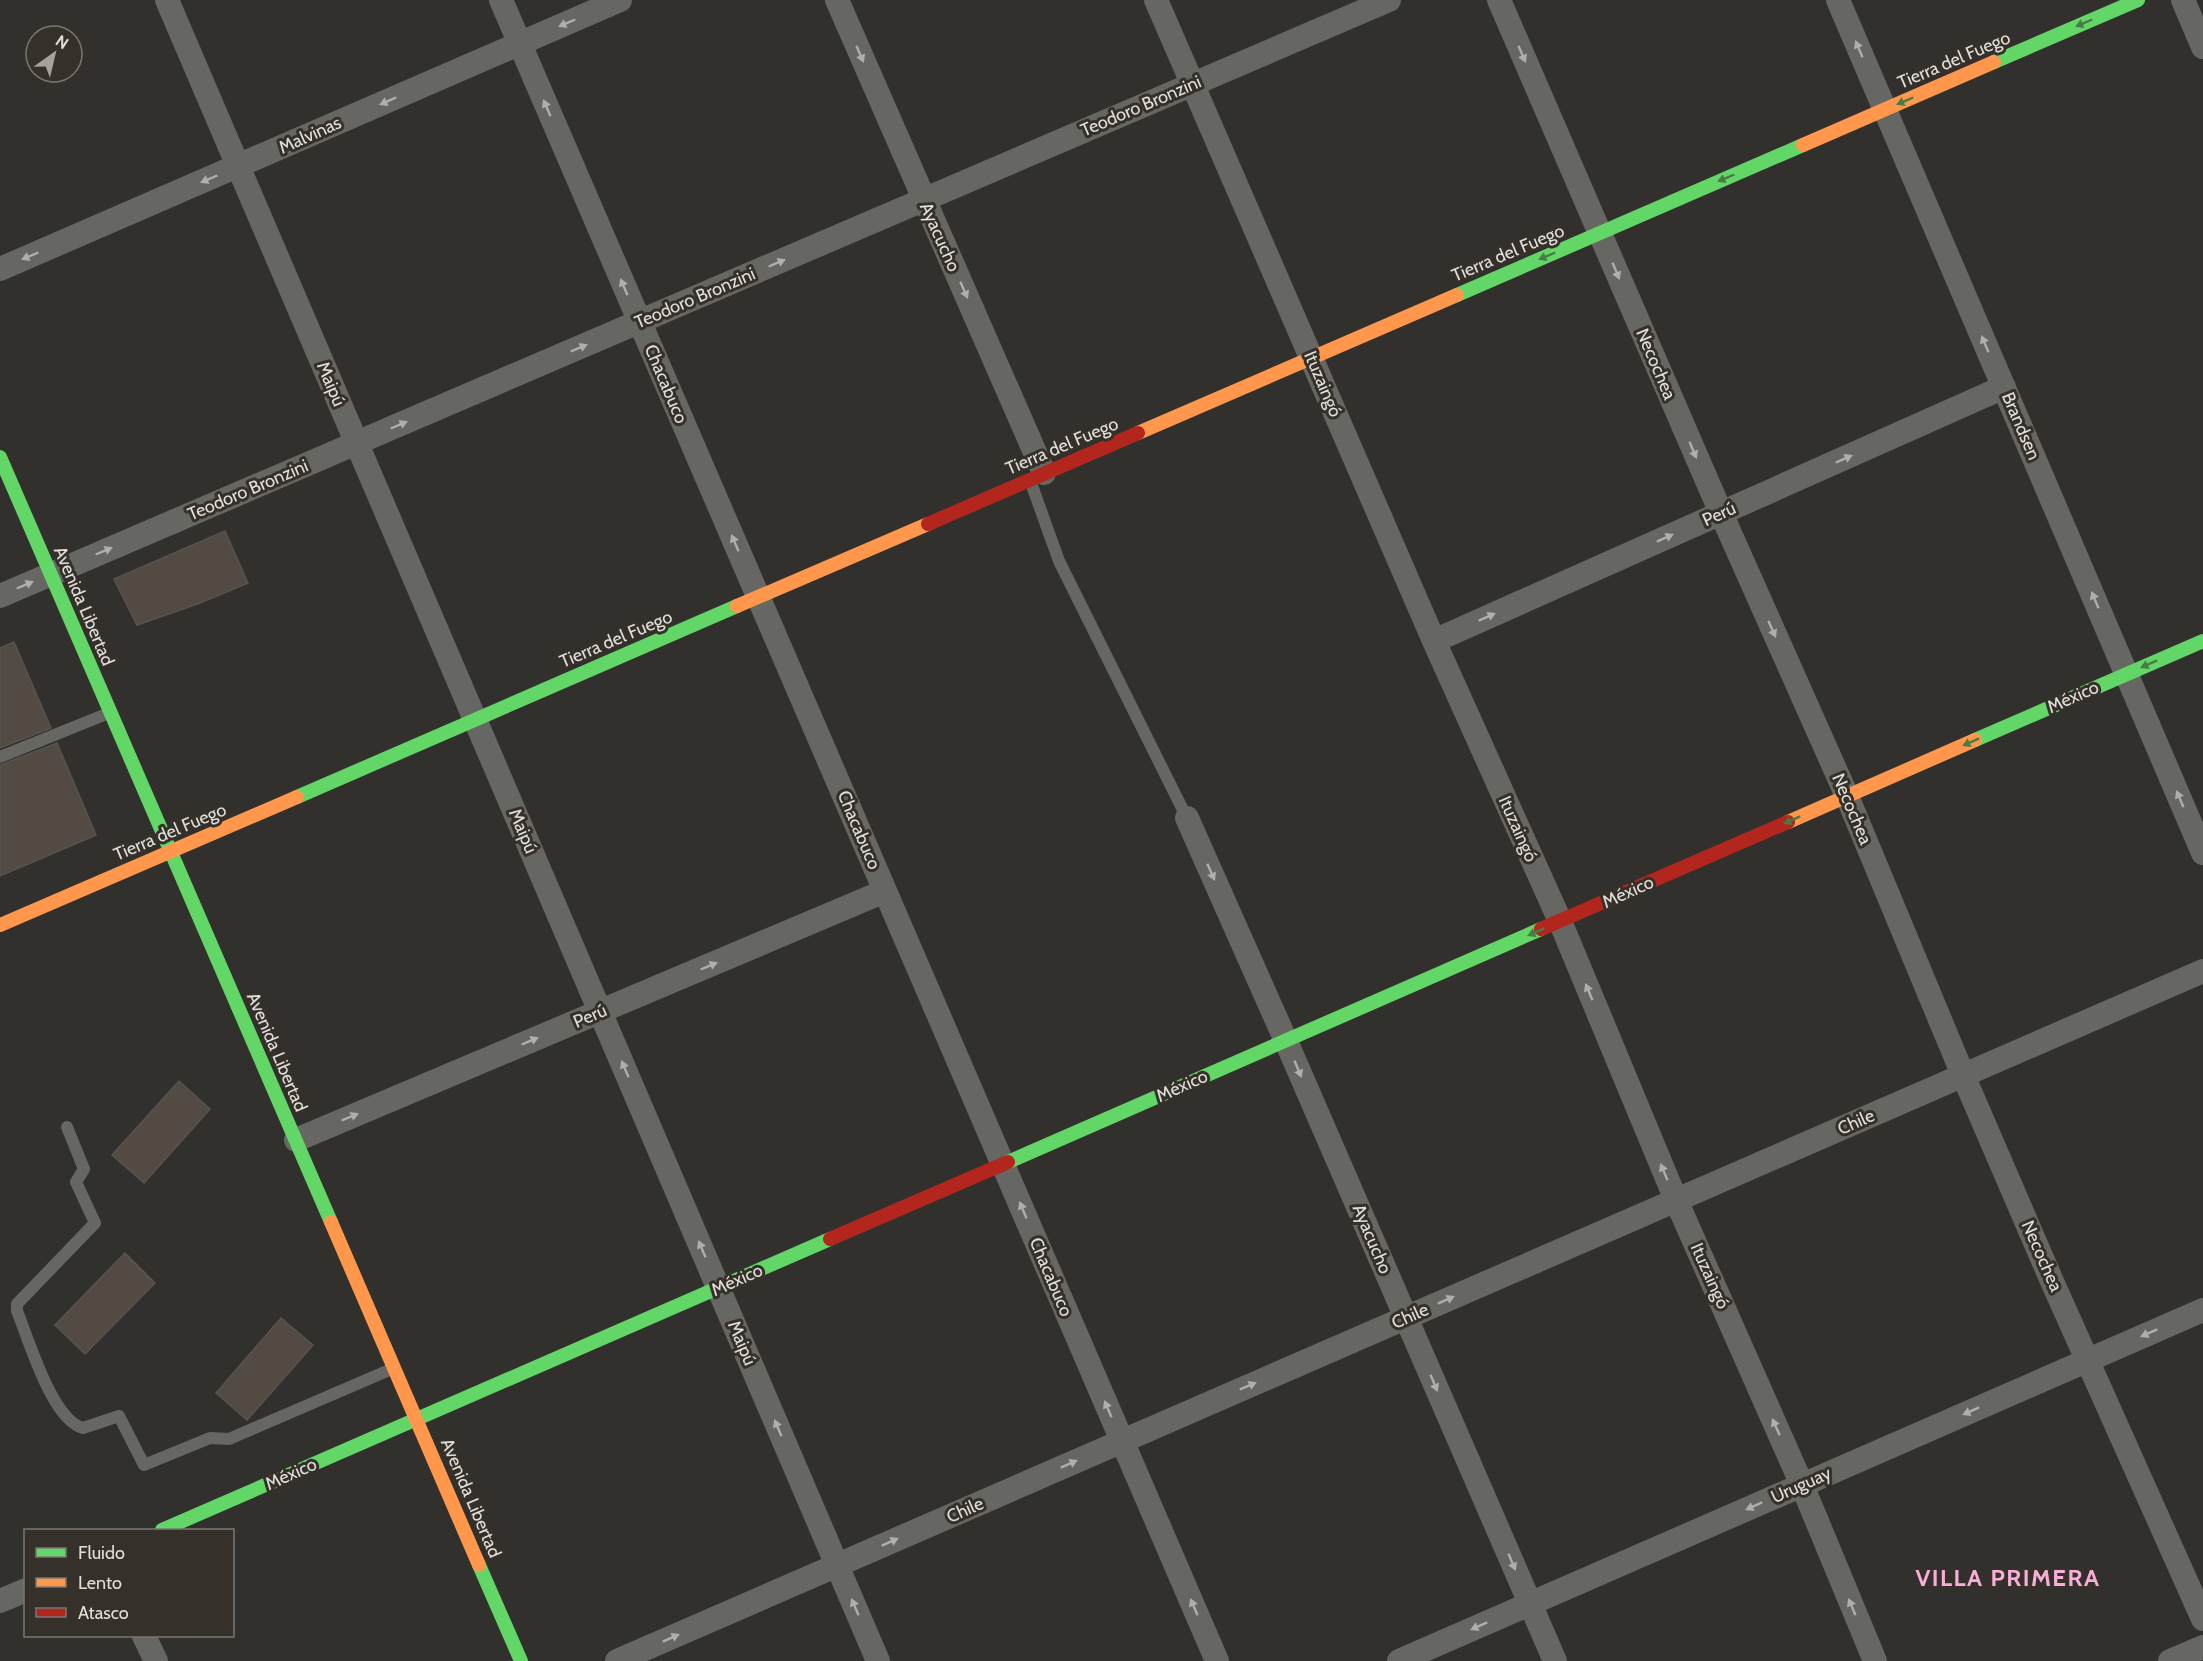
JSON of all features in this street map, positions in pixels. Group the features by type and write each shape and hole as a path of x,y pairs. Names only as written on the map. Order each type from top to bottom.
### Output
{"street":[{"name":"Maipú","path":"167,0 878,1661"},
{"name":"Chacabuco","path":"501,0 1217,1661"},
{"name":"Malvinas","path":"0,269 620,0"},
{"name":"Ayacucho","path":"837,0 924,200 1037,477"},
{"name":"Ituzaingó","path":"1156,0 1434,641 1560,921 1676,1200 1802,1485 1875,1661"},
{"name":"Teodoro Bronzini","path":"0,596 1389,0"},
{"name":"Necochea","path":"1499,0 1720,513 1847,796 1964,1075 2088,1360 2203,1618"},
{"name":"Brandsen","path":"1838,0 2203,853"},
{"name":"Tierra del Fuego","path":"0,925 2138,0"},
{"path":"2183,0 2203,47"},
{"name":"Perú","path":"1434,641 2004,387"},
{"name":"Avenida Libertad","path":"0,457 521,1661"},
{"name":"México","path":"164,1529 2203,641"},
{"name":"Ayacucho","path":"1187,818 1555,1661"},
{"name":"Perú","path":"296,1140 885,891"},
{"name":"Chile","path":"618,1661 2203,971"},
{"name":"Uruguay","path":"1399,1661 2203,1310"},
{"path":"0,1601 24,1591"},
{"path":"145,1637 156,1661"},
{"path":"2170,1661 2203,1647"}],"lane":[{"path":"1037,477 1059,561 1187,818"},
{"path":"0,757 111,712"},
{"path":"67,1127 84,1169 76,1182 95,1223 16,1304 53,1401 70,1422 83,1428 119,1416 144,1465 210,1438 229,1439 395,1367"}],"building":[{"path":"225,531 248,583 137,625 114,579"},
{"path":"14,642 51,728 0,748 0,648"},
{"path":"57,743 96,835 0,876 0,765"},
{"path":"179,1081 210,1109 144,1183 112,1155"},
{"path":"125,1253 155,1283 85,1354 55,1325"},
{"path":"281,1318 313,1345 247,1420 216,1393"}],"traffic: fast":[{"path":"1994,62 2138,0"},
{"path":"1457,295 1803,145"},
{"path":"0,457 331,1222"},
{"path":"297,797 737,606"},
{"path":"1975,740 2203,641"},
{"path":"1008,1162 1541,929"},
{"path":"164,1529 830,1239"},
{"path":"479,1565 521,1661"}],"traffic: slow":[{"path":"1803,145 1994,62"},
{"path":"1138,433 1457,295"},
{"path":"737,606 928,524"},
{"path":"1788,822 1975,740"},
{"path":"0,925 297,797"},
{"path":"331,1222 479,1565"}],"traffic: jam":[{"path":"928,524 1138,433"},
{"path":"1541,929 1788,822"},
{"path":"830,1239 1008,1162"}],"district":[{"name":"VILLA PRIMERA","path":"2008,1578"}]}
